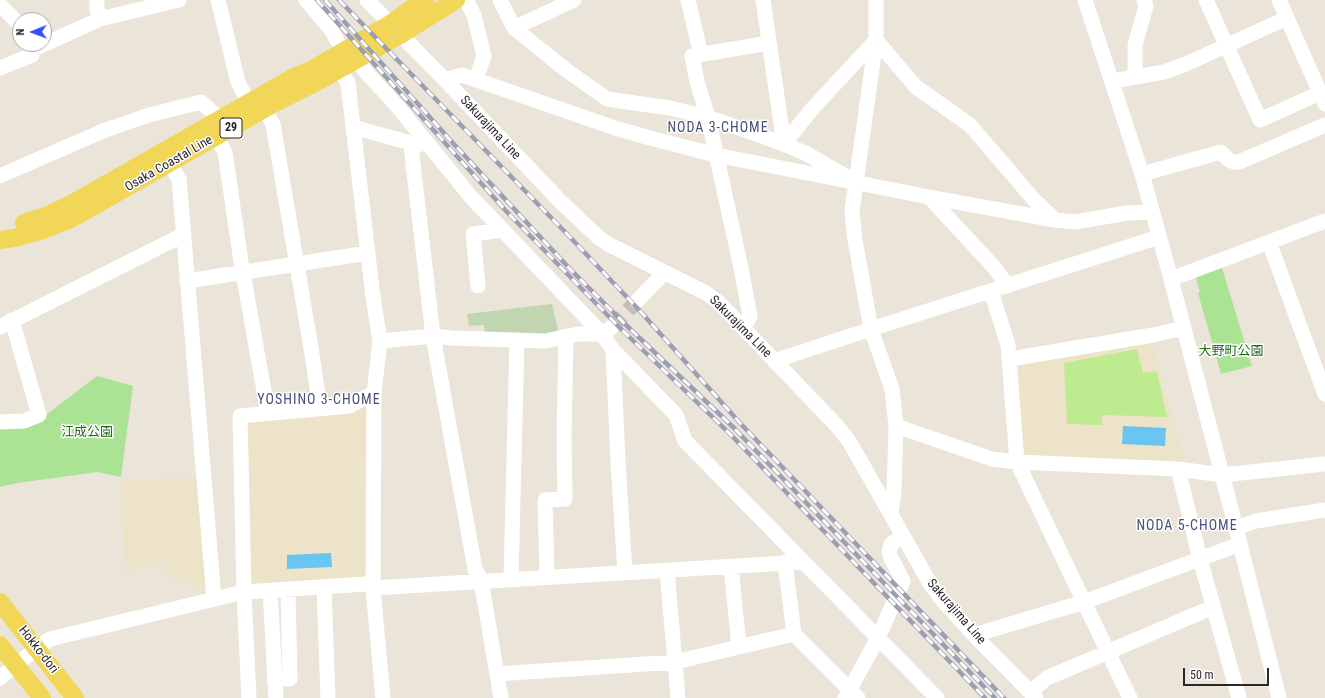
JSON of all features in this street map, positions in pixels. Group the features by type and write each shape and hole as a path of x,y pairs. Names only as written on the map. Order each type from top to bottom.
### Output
{"main road":[{"name":"Osaka Coastal Line","path":"395,29 411,9 425,0"},
{"name":"Osaka Coastal Line","path":"0,228 32,221 61,209 220,119 256,106 347,60 395,29 456,0"},
{"name":"Osaka Coastal Line","path":"0,240 35,232 68,220 216,137 256,106"},
{"name":"Hokko-dori","path":"0,602 75,698"},
{"name":"Hokko-dori","path":"0,645 42,698"}],"street":[{"path":"98,0 97,8 100,19"},
{"path":"52,41 100,19 178,0"},
{"path":"218,0 238,82 256,106 273,124 312,348 320,408"},
{"path":"306,0 332,31 347,60 348,83 373,297 380,341 374,393 373,588 383,698"},
{"name":"Sakurajima Line","path":"367,0 540,181 589,230 608,244 706,293 717,301 837,426 849,441 931,585 944,602 974,635 1033,695"},
{"path":"466,0 474,15 484,56 476,80"},
{"path":"500,0 514,28 566,70 607,99 670,108 708,117 808,154 856,183"},
{"path":"514,28 574,0"},
{"path":"688,0 697,56 696,82 708,117 750,316 743,328"},
{"path":"763,0 784,144"},
{"path":"876,0 876,40 852,211 871,329 892,390 896,426 894,492 891,514"},
{"path":"1085,0 1142,174 1160,237 1279,698"},
{"path":"1135,77 1135,45 1146,6 1144,0"},
{"path":"1206,0 1260,120 1322,98 1279,0"},
{"path":"0,5 12,17"},
{"path":"1112,81 1164,72 1186,64 1287,18"},
{"path":"784,144 812,109 876,40"},
{"path":"876,40 916,87 970,125 1034,201 1055,220"},
{"path":"697,56 769,44"},
{"path":"0,68 28,52"},
{"path":"347,60 364,70 398,107 471,197 503,230 607,330 613,350 625,572"},
{"path":"445,80 462,75 615,128 716,155 928,197 1055,220 1075,222 1127,213 1152,212"},
{"path":"0,176 103,131 149,115 201,102 220,119"},
{"path":"1142,174 1221,152 1228,160 1239,162 1325,125"},
{"path":"354,127 407,142 411,146 433,336 475,569 481,580 501,698"},
{"path":"216,137 225,152 268,413"},
{"path":"411,146 428,144"},
{"path":"169,163 179,179 214,599"},
{"path":"928,197 993,266 1008,286"},
{"path":"1171,279 1325,221"},
{"path":"478,286 473,234 503,230"},
{"path":"0,422 24,421 39,415 6,324 183,235"},
{"path":"775,362 871,329 1160,237"},
{"path":"1269,242 1325,394"},
{"path":"187,281 368,254"},
{"path":"637,301 664,273"},
{"path":"991,291 1008,344 1017,462 1130,698"},
{"path":"1010,359 1153,335 1184,328"},
{"path":"380,341 433,336 545,341 566,336 607,330"},
{"path":"547,577 545,500 566,499 564,438 566,336"},
{"path":"511,579 517,340"},
{"path":"613,350 676,415 685,441 937,698"},
{"path":"249,698 244,592 240,416 349,406 374,393"},
{"path":"896,426 992,459 1017,462 1178,469 1222,475 1325,464"},
{"path":"1178,469 1200,559 1239,698"},
{"path":"1236,528 1256,522 1325,510"},
{"path":"784,562 794,634 851,695 903,581 890,556 891,544 902,534"},
{"path":"974,635 1084,602 1240,544"},
{"path":"0,678 50,639 244,592 366,584 373,588 481,580 803,562"},
{"path":"731,566 739,647"},
{"path":"667,570 678,698"},
{"path":"324,587 328,698"},
{"path":"270,590 276,698"},
{"path":"274,680 290,679 288,590"},
{"path":"1033,695 1047,678 1213,607"},
{"path":"497,674 675,662 794,634"}],"shaded area":[{"path":"1151,338 1186,467 1023,459 1014,363"},
{"path":"368,408 367,578 251,587 242,419"},
{"path":"198,478 208,591 167,576 165,564 126,572 120,480"}],"green space":[{"name":"大野町公園","path":"1219,267 1222,268 1252,366 1221,374 1198,293 1200,292 1195,275"},
{"path":"552,304 559,334 485,335 484,325 469,326 467,314"},
{"path":"1137,349 1143,373 1157,371 1167,417 1102,415 1102,425 1067,424 1064,363"},
{"name":"江成公園","path":"97,376 133,386 121,477 97,472 18,483 0,487 0,424 46,415"}],"water":[{"path":"1123,426 1166,428 1165,446 1122,444"},
{"path":"331,553 332,567 287,569 287,555"}],"tunnel":[{"path":"612,327 637,301"}],"railway":[{"path":"317,0 506,211 621,329 729,433 985,698"},
{"path":"325,0 452,142 570,269 626,325 734,428 995,698"},
{"path":"339,0 569,236 640,311 740,423 1004,698"}],"district":[{"name":"NODA 3-CHOME","path":"718,128"},
{"name":"YOSHINO 3-CHOME","path":"319,400"},
{"name":"NODA 5-CHOME","path":"1187,526"}]}
